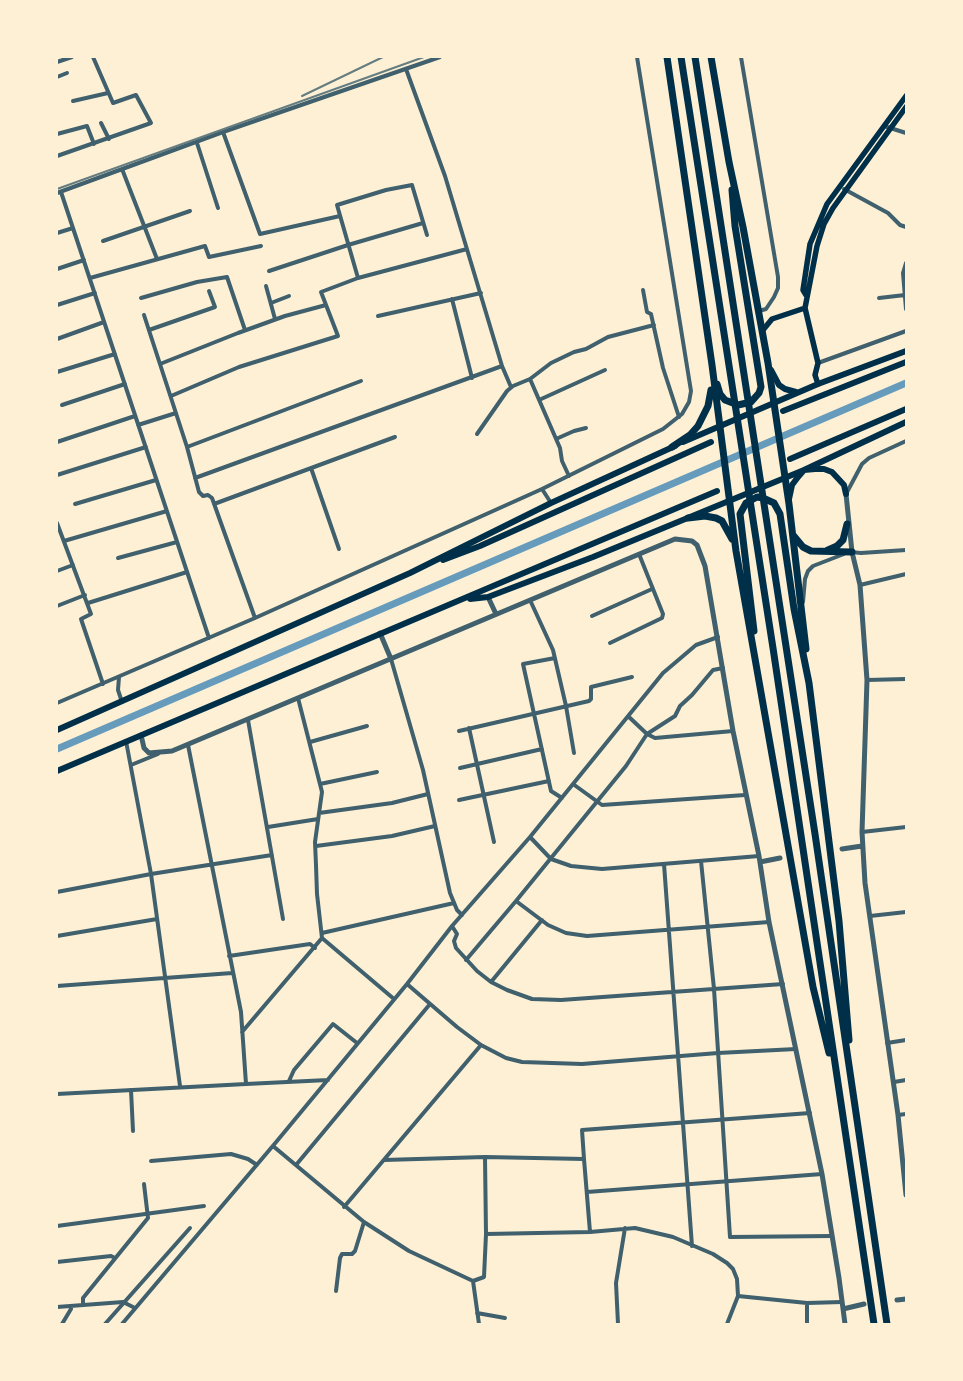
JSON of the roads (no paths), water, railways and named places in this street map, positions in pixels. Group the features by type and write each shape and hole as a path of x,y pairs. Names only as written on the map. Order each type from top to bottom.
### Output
{"highway":[{"path":"667,57 712,365 719,429 736,551 813,987 840,1098"},
{"path":"681,57 773,648 874,1324"},
{"path":"695,57 774,568 887,1324"},
{"path":"711,57 729,162 759,311 785,474 809,683 838,913 853,1096"},
{"path":"712,365 720,394 731,403 745,405 756,398 759,393 761,380 735,226 729,162"},
{"path":"57,730 410,573 551,503 672,447 719,429 774,405 798,392 906,351"},
{"path":"783,411 906,362"},
{"path":"768,363 779,385 785,390 798,392"},
{"path":"672,447 690,435 703,418 711,398 712,365"},
{"path":"790,460 906,409"},
{"path":"789,504 792,485 804,470 906,422"},
{"path":"410,573 480,546 710,442"},
{"path":"463,600 488,597 688,518 729,498 785,474 804,470 824,469 832,472 844,486 846,494"},
{"path":"57,771 380,633 463,600 584,546 717,491"},
{"path":"758,674 753,614 740,521 742,508 746,503 757,498 769,500 774,503 780,514 794,609 809,683"},
{"path":"688,518 705,516 722,521 730,535 736,551"},
{"path":"820,551 830,550 840,543 846,532 848,524"},
{"path":"792,533 803,547 820,551 852,552"}],"main road":[{"path":"818,384 815,375 818,363 805,308 806,296 803,290 810,244 827,204 884,126 903,103 906,96"},
{"path":"806,296 810,291 816,246 824,224 833,208 906,107"},
{"path":"762,330 772,319 805,308"}],"street":[{"path":"57,62 72,57"},
{"path":"57,155 109,139 151,123 136,95 114,103 108,93 93,57"},
{"path":"209,638 84,260 59,193 197,143 223,132 440,57"},
{"path":"57,703 255,618 542,490 664,429 679,417 689,402 691,391 636,57"},
{"path":"741,57 778,277 778,288 774,297 766,309 759,311"},
{"path":"406,69 445,176 502,366 511,387"},
{"path":"57,77 67,73"},
{"path":"73,101 108,93"},
{"path":"101,123 109,139"},
{"path":"57,134 87,126 94,144"},
{"path":"884,126 906,133"},
{"path":"223,132 260,234 340,216"},
{"path":"197,143 218,208"},
{"path":"122,169 157,259"},
{"path":"358,278 337,205 386,190 412,186 427,235"},
{"path":"840,186 888,213 900,225 906,227"},
{"path":"103,240 190,211"},
{"path":"269,271 348,245 423,224"},
{"path":"57,234 73,228"},
{"path":"90,278 205,246 209,257 261,246"},
{"path":"171,396 239,367 338,336 321,292 358,278 467,249"},
{"path":"57,269 84,260"},
{"path":"906,263 903,273 906,309"},
{"path":"141,298 196,282 227,277 245,330"},
{"path":"266,286 275,319"},
{"path":"643,290 647,312 651,314 663,368 679,417"},
{"path":"149,330 214,307 209,291"},
{"path":"378,316 481,292"},
{"path":"57,305 95,293"},
{"path":"879,298 904,295"},
{"path":"271,303 289,296"},
{"path":"452,299 472,378"},
{"path":"160,364 275,319 326,305"},
{"path":"144,315 187,447 199,492 202,496 208,495 214,504 255,618"},
{"path":"57,339 104,322"},
{"path":"477,434 511,387 530,379 551,363 574,352 586,349 608,337 654,325"},
{"path":"818,363 906,331"},
{"path":"57,372 115,354"},
{"path":"195,478 502,366"},
{"path":"539,400 605,370"},
{"path":"530,379 556,439 562,462 569,476"},
{"path":"187,447 361,381"},
{"path":"62,405 125,384"},
{"path":"138,425 176,413"},
{"path":"57,442 135,416"},
{"path":"556,439 574,431 586,428"},
{"path":"214,504 395,437"},
{"path":"906,441 862,464 846,494 852,552 860,585 867,680 862,846 887,1043 894,1082 905,1172 906,1195"},
{"path":"57,475 146,447"},
{"path":"311,468 338,549"},
{"path":"75,504 156,480"},
{"path":"542,490 551,503"},
{"path":"64,541 166,511"},
{"path":"57,523 59,535 64,541 88,603 91,614 80,619 103,684"},
{"path":"131,765 158,754 188,745 675,539 692,541 697,545 705,566 733,731 745,795 759,856 769,922 822,1174 845,1324"},
{"path":"118,558 177,542"},
{"path":"802,612 805,579 808,571 813,566 833,557 852,552 861,553 906,550"},
{"path":"610,643 662,618 663,614 639,554"},
{"path":"57,571 73,565"},
{"path":"88,603 187,572"},
{"path":"860,585 906,574"},
{"path":"592,616 652,589"},
{"path":"57,606 85,595"},
{"path":"488,597 496,614"},
{"path":"530,600 547,636 555,658 566,706 574,753"},
{"path":"380,633 390,660 423,770 450,893 454,903 462,915"},
{"path":"122,1324 328,1080 407,984 452,926 530,837 629,717 663,673 688,651 703,641 718,637"},
{"path":"555,658 523,664 548,781 551,791 562,798"},
{"path":"466,960 551,859 626,766 648,734 676,716 680,706 692,695 713,670 723,668"},
{"path":"119,676 118,690 122,702"},
{"path":"460,730 589,701 592,699 591,687 594,685 632,677"},
{"path":"867,680 906,679"},
{"path":"242,1032 322,938 316,894 316,846 322,792 298,698"},
{"path":"629,717 648,734 655,738 733,731"},
{"path":"248,720 283,919"},
{"path":"310,742 366,726"},
{"path":"469,728 494,842"},
{"path":"141,735 146,751 149,753 158,754"},
{"path":"126,741 151,874 180,1086"},
{"path":"188,745 210,864 241,1012 246,1084"},
{"path":"460,768 542,749"},
{"path":"320,784 378,772"},
{"path":"459,800 548,781"},
{"path":"573,784 602,805 745,795"},
{"path":"319,812 392,803 428,794"},
{"path":"268,827 318,819"},
{"path":"316,846 392,836 435,826"},
{"path":"862,832 906,827"},
{"path":"530,837 551,859 570,866 602,869 759,856"},
{"path":"842,849 862,846"},
{"path":"57,892 151,874 272,855"},
{"path":"760,862 780,858"},
{"path":"702,861 714,989 730,1237 832,1236"},
{"path":"664,864 670,929 682,1122 692,1246"},
{"path":"516,901 542,920 566,933 587,936 670,929 708,928 769,922"},
{"path":"322,933 454,903"},
{"path":"870,916 906,912"},
{"path":"57,936 157,919"},
{"path":"491,982 542,920"},
{"path":"452,926 457,934 454,941 456,948 466,960 491,982 522,996 544,1000 782,984"},
{"path":"322,938 394,999"},
{"path":"229,956 310,944 315,948"},
{"path":"57,986 232,973"},
{"path":"407,984 481,1045 506,1058 530,1063 582,1064 718,1053 796,1049"},
{"path":"296,1165 430,1004"},
{"path":"289,1082 294,1070 333,1024 357,1043"},
{"path":"887,1043 906,1040"},
{"path":"344,1207 481,1045"},
{"path":"57,1094 180,1086 328,1080"},
{"path":"894,1082 906,1080"},
{"path":"131,1090 133,1131"},
{"path":"590,1232 582,1130 723,1118 810,1113"},
{"path":"898,1115 906,1114"},
{"path":"273,1146 344,1207 364,1222 409,1251 473,1281 482,1279 484,1276 486,1234 484,1157"},
{"path":"151,1161 232,1154 248,1159 257,1165"},
{"path":"384,1160 484,1157 584,1159"},
{"path":"587,1192 726,1180 822,1174"},
{"path":"82,1305 83,1298 148,1218 144,1184"},
{"path":"57,1226 204,1206"},
{"path":"336,1291 340,1258 342,1254 352,1254 355,1251 364,1222"},
{"path":"105,1324 190,1228"},
{"path":"486,1234 590,1232 625,1228 656,1232 713,1254 727,1262 737,1279 738,1296 727,1324"},
{"path":"618,1324 616,1283 625,1228"},
{"path":"57,1262 111,1256 115,1258"},
{"path":"473,1281 479,1324"},
{"path":"738,1296 807,1303 842,1302"},
{"path":"897,1300 906,1299"},
{"path":"57,1307 123,1302 135,1308"},
{"path":"807,1303 807,1324"},
{"path":"843,1309 864,1304"},
{"path":"62,1324 72,1309 72,1306"},
{"path":"477,1313 505,1318"}],"waterway":[{"path":"57,749 906,383"}],"railway":[{"path":"302,96 383,57"},
{"path":"57,189 424,57"}]}
